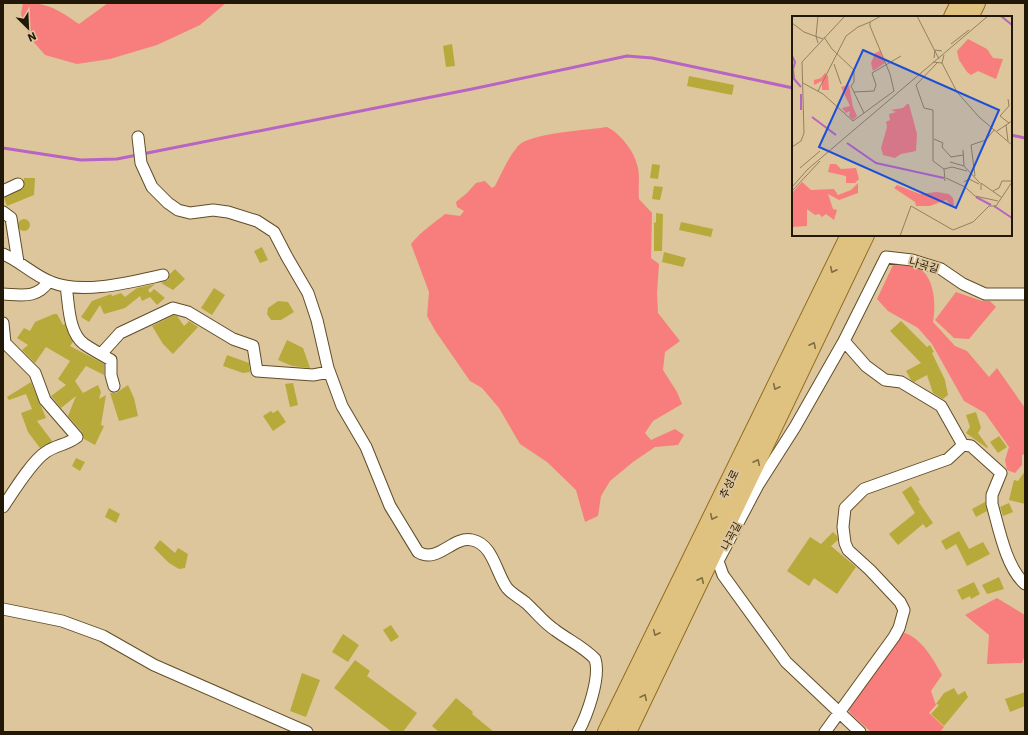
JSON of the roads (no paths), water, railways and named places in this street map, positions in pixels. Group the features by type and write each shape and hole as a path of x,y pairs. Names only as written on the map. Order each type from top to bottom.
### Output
{"main road":[{"path":"954,16 960,3"},
{"path":"970,16 976,3"},
{"name":"추성로","path":"607,732 850,236"},
{"name":"추성로","path":"628,732 865,236"}],"street":[{"path":"138,140 141,163 152,187 168,203 178,210 190,213 213,210 228,212 257,221 274,232 308,293 317,320 329,372 342,406 366,447 390,506 418,552 429,555 443,551 461,540 472,540 477,542 488,551 503,582 511,592 527,604 548,625 595,659 595,678 587,717 578,732"},
{"path":"3,191 18,184"},
{"path":"3,212 11,218 18,262"},
{"path":"3,254 49,281 66,286 91,287 163,275"},
{"name":"나곡길","path":"860,732 786,662 724,575 718,561 758,485 795,427 844,341 886,258 912,260 941,269 963,284 985,294 1025,294"},
{"path":"3,294 32,294 41,292 49,281"},
{"path":"66,286 72,321 77,335 84,344 111,360 111,375 114,386"},
{"path":"101,354 120,333 173,308 188,312 233,340 253,346 257,370 313,375 329,372"},
{"path":"3,323 5,343 35,373 45,400 77,437 69,444 54,448 43,454 3,507"},
{"path":"844,341 866,366 885,380 901,382 941,406 963,445"},
{"path":"963,445 971,446 1001,473 992,495 992,504 1010,564 1018,578 1025,584"},
{"path":"825,732 840,713 899,628 904,610 900,602 870,570 848,550 845,544 843,527 845,508 864,489 948,459 963,445"},
{"path":"3,609 62,621 103,636 154,665 307,732"}],"waterway":[{"path":"3,148 81,160 117,159 472,89 627,56 652,58 792,88"},
{"path":"1012,135 1025,138"}]}
